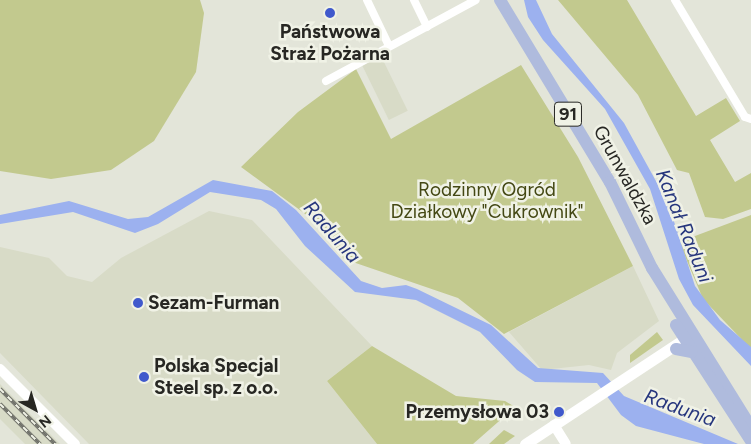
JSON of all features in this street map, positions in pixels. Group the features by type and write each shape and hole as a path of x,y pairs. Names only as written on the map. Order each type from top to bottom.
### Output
{"main road":[{"name":"Grunwaldzka","path":"500,0 610,182 652,268 664,304 751,427"},
{"name":"Grunwaldzka","path":"688,336 693,353 751,441"},
{"path":"643,366 676,349 688,336"},
{"path":"525,444 688,336"},
{"path":"676,349 693,353"}],"street":[{"path":"367,0 389,46"},
{"path":"414,0 427,27"},
{"path":"326,81 476,0"},
{"path":"675,0 745,117 751,119"},
{"path":"0,369 75,444"},
{"path":"554,425 566,444"}],"shaded area":[{"path":"381,56 408,111 389,120 362,65"},
{"path":"209,211 252,220 372,346 327,381 377,444 89,444 0,353 0,247 49,258 67,276 92,282 121,258"},
{"path":"633,266 659,321 617,353 611,370 589,365 542,370 509,332"},
{"path":"0,384 60,444 25,444 0,419"}],"green space":[{"path":"0,0 200,0 204,13 196,72 154,141 111,170 51,179 0,171"},
{"path":"558,0 627,0 696,116 726,98 740,121 710,140 735,182 751,173 751,209 723,219 705,217 689,173 677,170 638,95"},
{"name":"Rodzinny Ogród Działkowy \"Cukrownik\"","path":"521,65 578,157 633,266 504,334 458,298 344,259 319,224 241,167 298,112 356,69 391,139"},
{"path":"751,215 750,348 703,299 679,242"},
{"path":"657,332 663,340 630,363 630,355"},
{"path":"372,346 456,396 505,401 515,407 473,444 377,444 327,381"},
{"path":"504,430 515,436 504,444 489,444"}],"water":[{"path":"524,0 536,0 552,34 624,123 668,203 695,286 720,320 751,347 751,366 693,305 679,279 650,189 605,109 543,40 528,17"},
{"path":"213,180 272,191 296,210 361,281 382,288 406,285 417,289 491,325 538,368 603,373 624,396 738,444 704,444 636,426 621,415 597,383 535,382 517,370 480,332 416,300 355,292 305,246 276,209 261,200 210,192 158,224 135,233 73,212 0,224 0,215 69,201 128,219 148,217"}],"railway":[{"path":"0,389 55,444"},
{"path":"0,404 40,444"}],"place":[{"name":"Państwowa Straż Pożarna","path":"330,13"},
{"name":"Sezam-Furman","path":"138,303"},
{"name":"Polska Specjal Steel sp. z o.o.","path":"144,377"},
{"name":"Przemysłowa 03","path":"559,412"}],"water label":[{"name":"Kanał Raduni","path":"684,226"},
{"name":"Radunia","path":"332,232"},
{"name":"Radunia","path":"680,408"}]}
